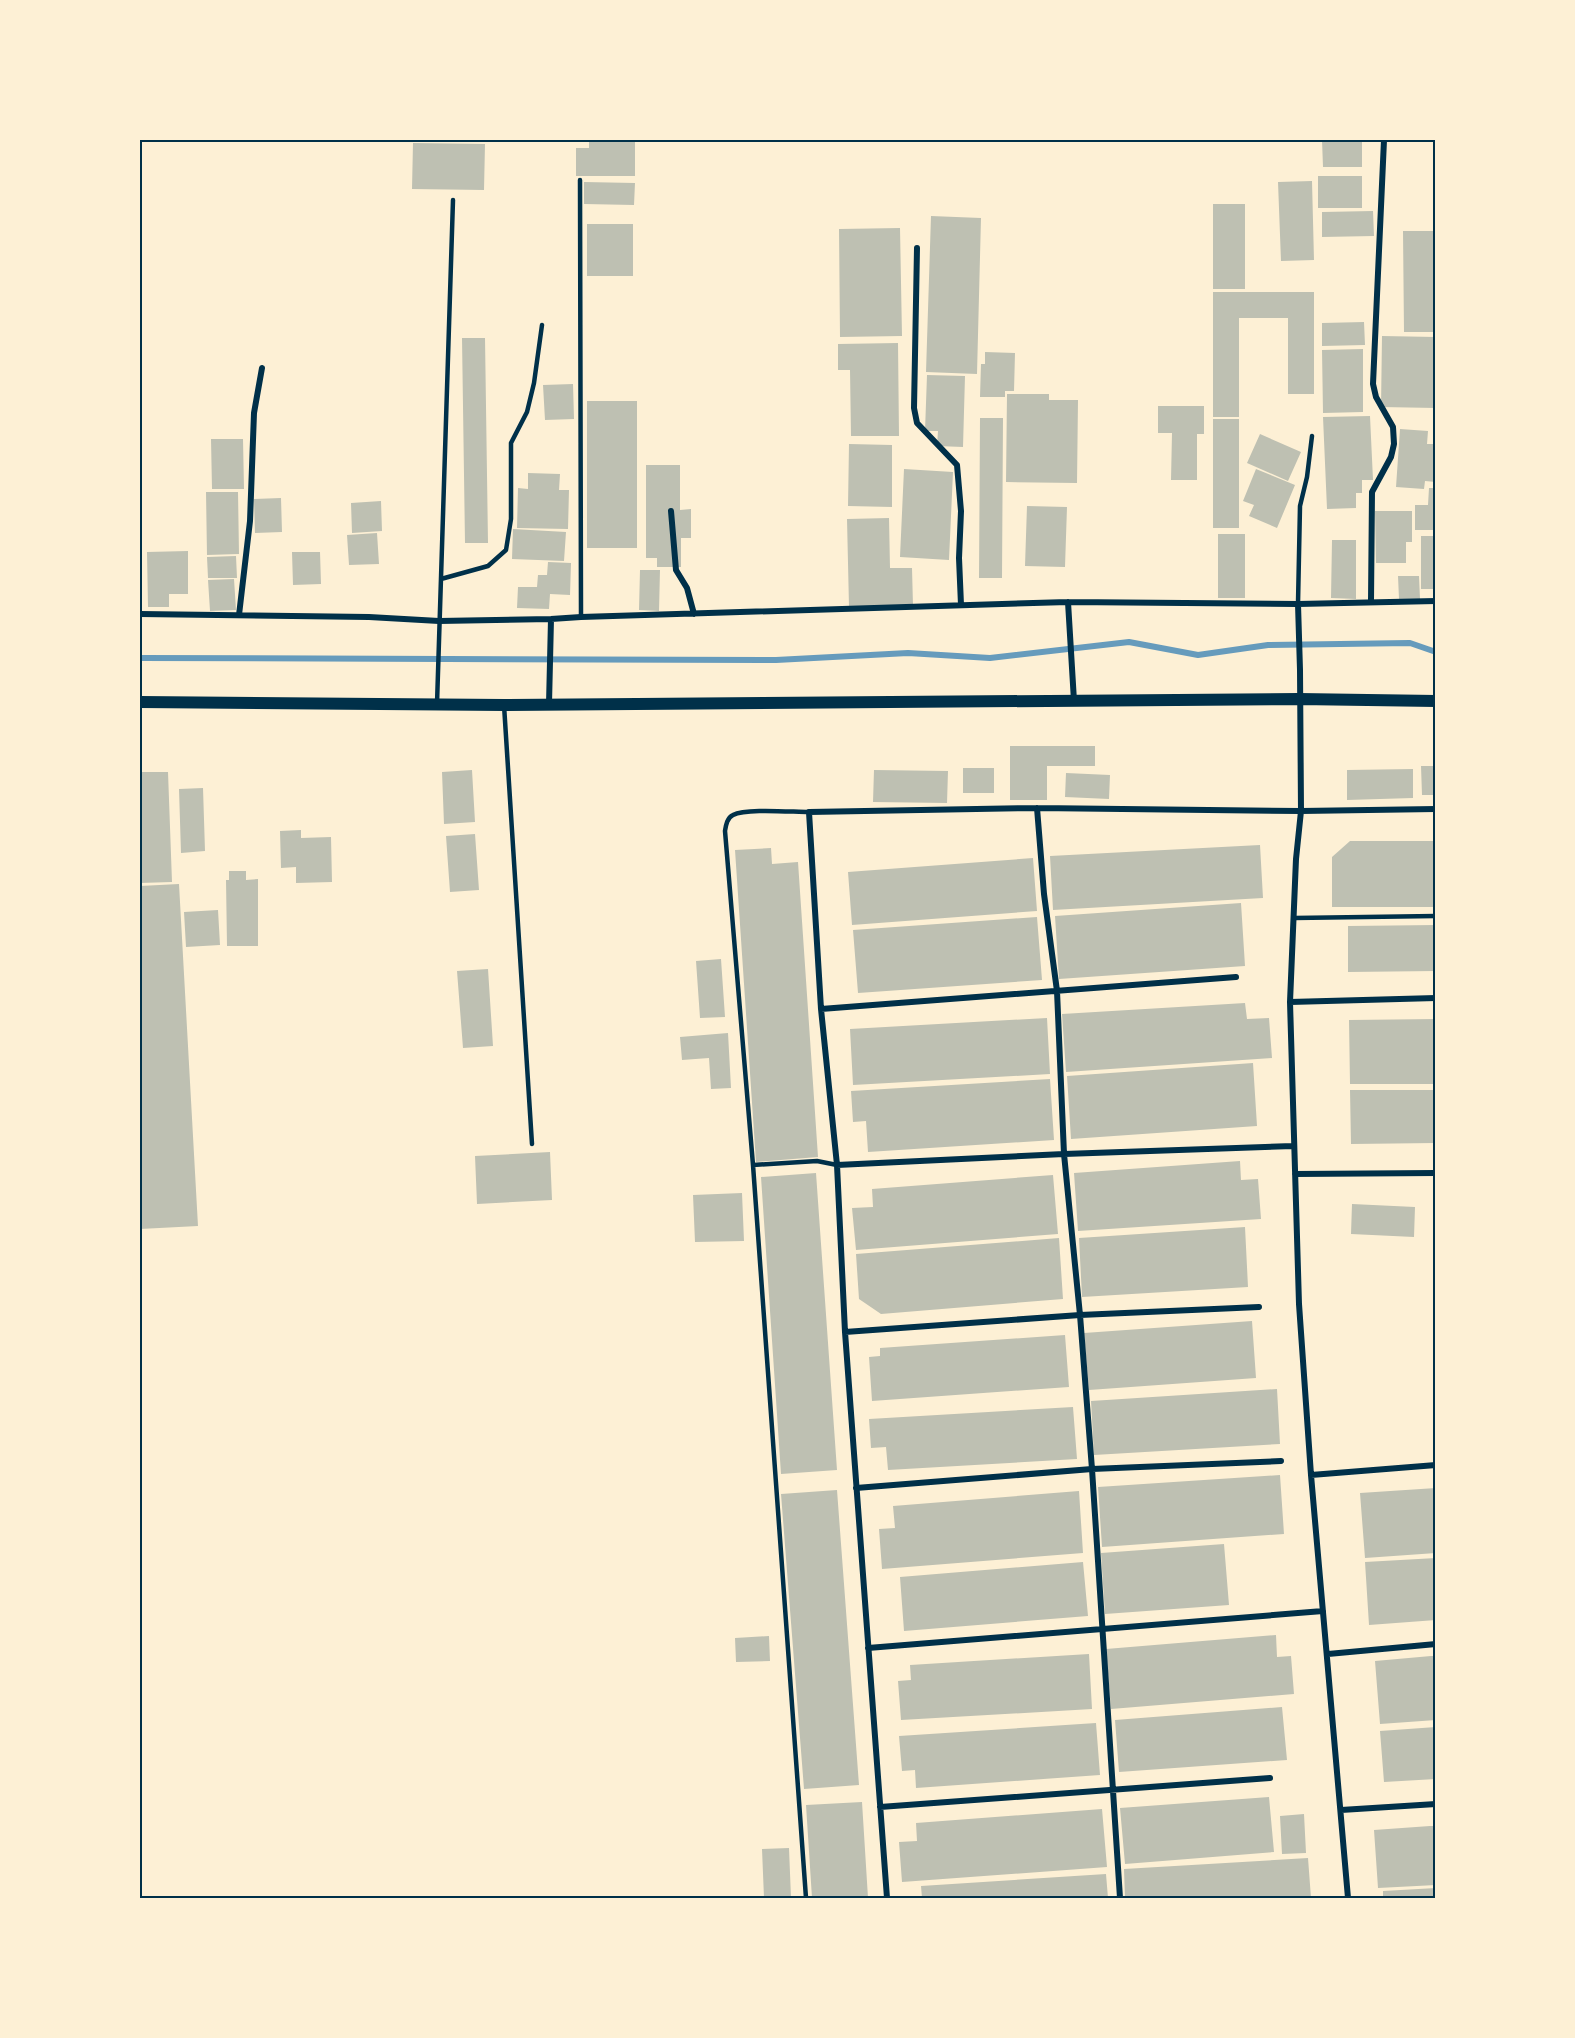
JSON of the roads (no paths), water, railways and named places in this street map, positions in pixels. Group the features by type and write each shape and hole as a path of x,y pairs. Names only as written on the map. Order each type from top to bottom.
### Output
{"main road":[{"path":"140,702 549,705 1299,699 1436,701"}],"street":[{"path":"1371,602 1372,492 1394,444 1393,428 1376,397 1373,384 1384,140"},
{"path":"917,248 914,408 917,423 957,465 961,511 959,558 961,605"},
{"path":"239,615 249,530 254,414 262,368"},
{"path":"671,511 676,570 687,588 694,614"},
{"path":"140,614 369,617 438,621 1068,602 1298,604 1436,601"},
{"path":"1068,602 1074,701"},
{"path":"1298,604 1301,810 1290,1002 1299,1305 1311,1475 1348,1899"},
{"path":"549,705 551,619"},
{"path":"1037,808 1044,894 1057,991 1064,1154 1092,1469 1120,1899"},
{"path":"887,1899 844,1332 837,1165 820,1009 809,812 1037,808 1436,809"},
{"path":"820,1009 1236,977"},
{"path":"1290,1002 1436,998"},
{"path":"837,1165 1293,1146"},
{"path":"1295,1174 1436,1173"},
{"path":"844,1332 1080,1315 1259,1307"},
{"path":"856,1488 1092,1469 1281,1461"},
{"path":"1311,1475 1436,1465"},
{"path":"868,1648 1323,1611"},
{"path":"1328,1654 1436,1644"},
{"path":"880,1807 1270,1778"},
{"path":"1341,1810 1436,1804"}],"lane":[{"path":"580,180 581,617"},
{"path":"437,704 453,200"},
{"path":"441,579 488,566 506,550 511,519 511,443 527,412 534,383 542,325"},
{"path":"1298,604 1300,506 1307,477 1312,436"},
{"path":"504,705 531,1144"},
{"path":"806,1899 753,1165 725,831 726,824 734,814 809,812"},
{"path":"1294,918 1436,916"},
{"path":"753,1165 817,1161 837,1165"}],"waterway":[{"path":"140,658 776,660 908,653 990,658 1129,642 1198,655 1268,645 1410,643 1436,652"}]}
